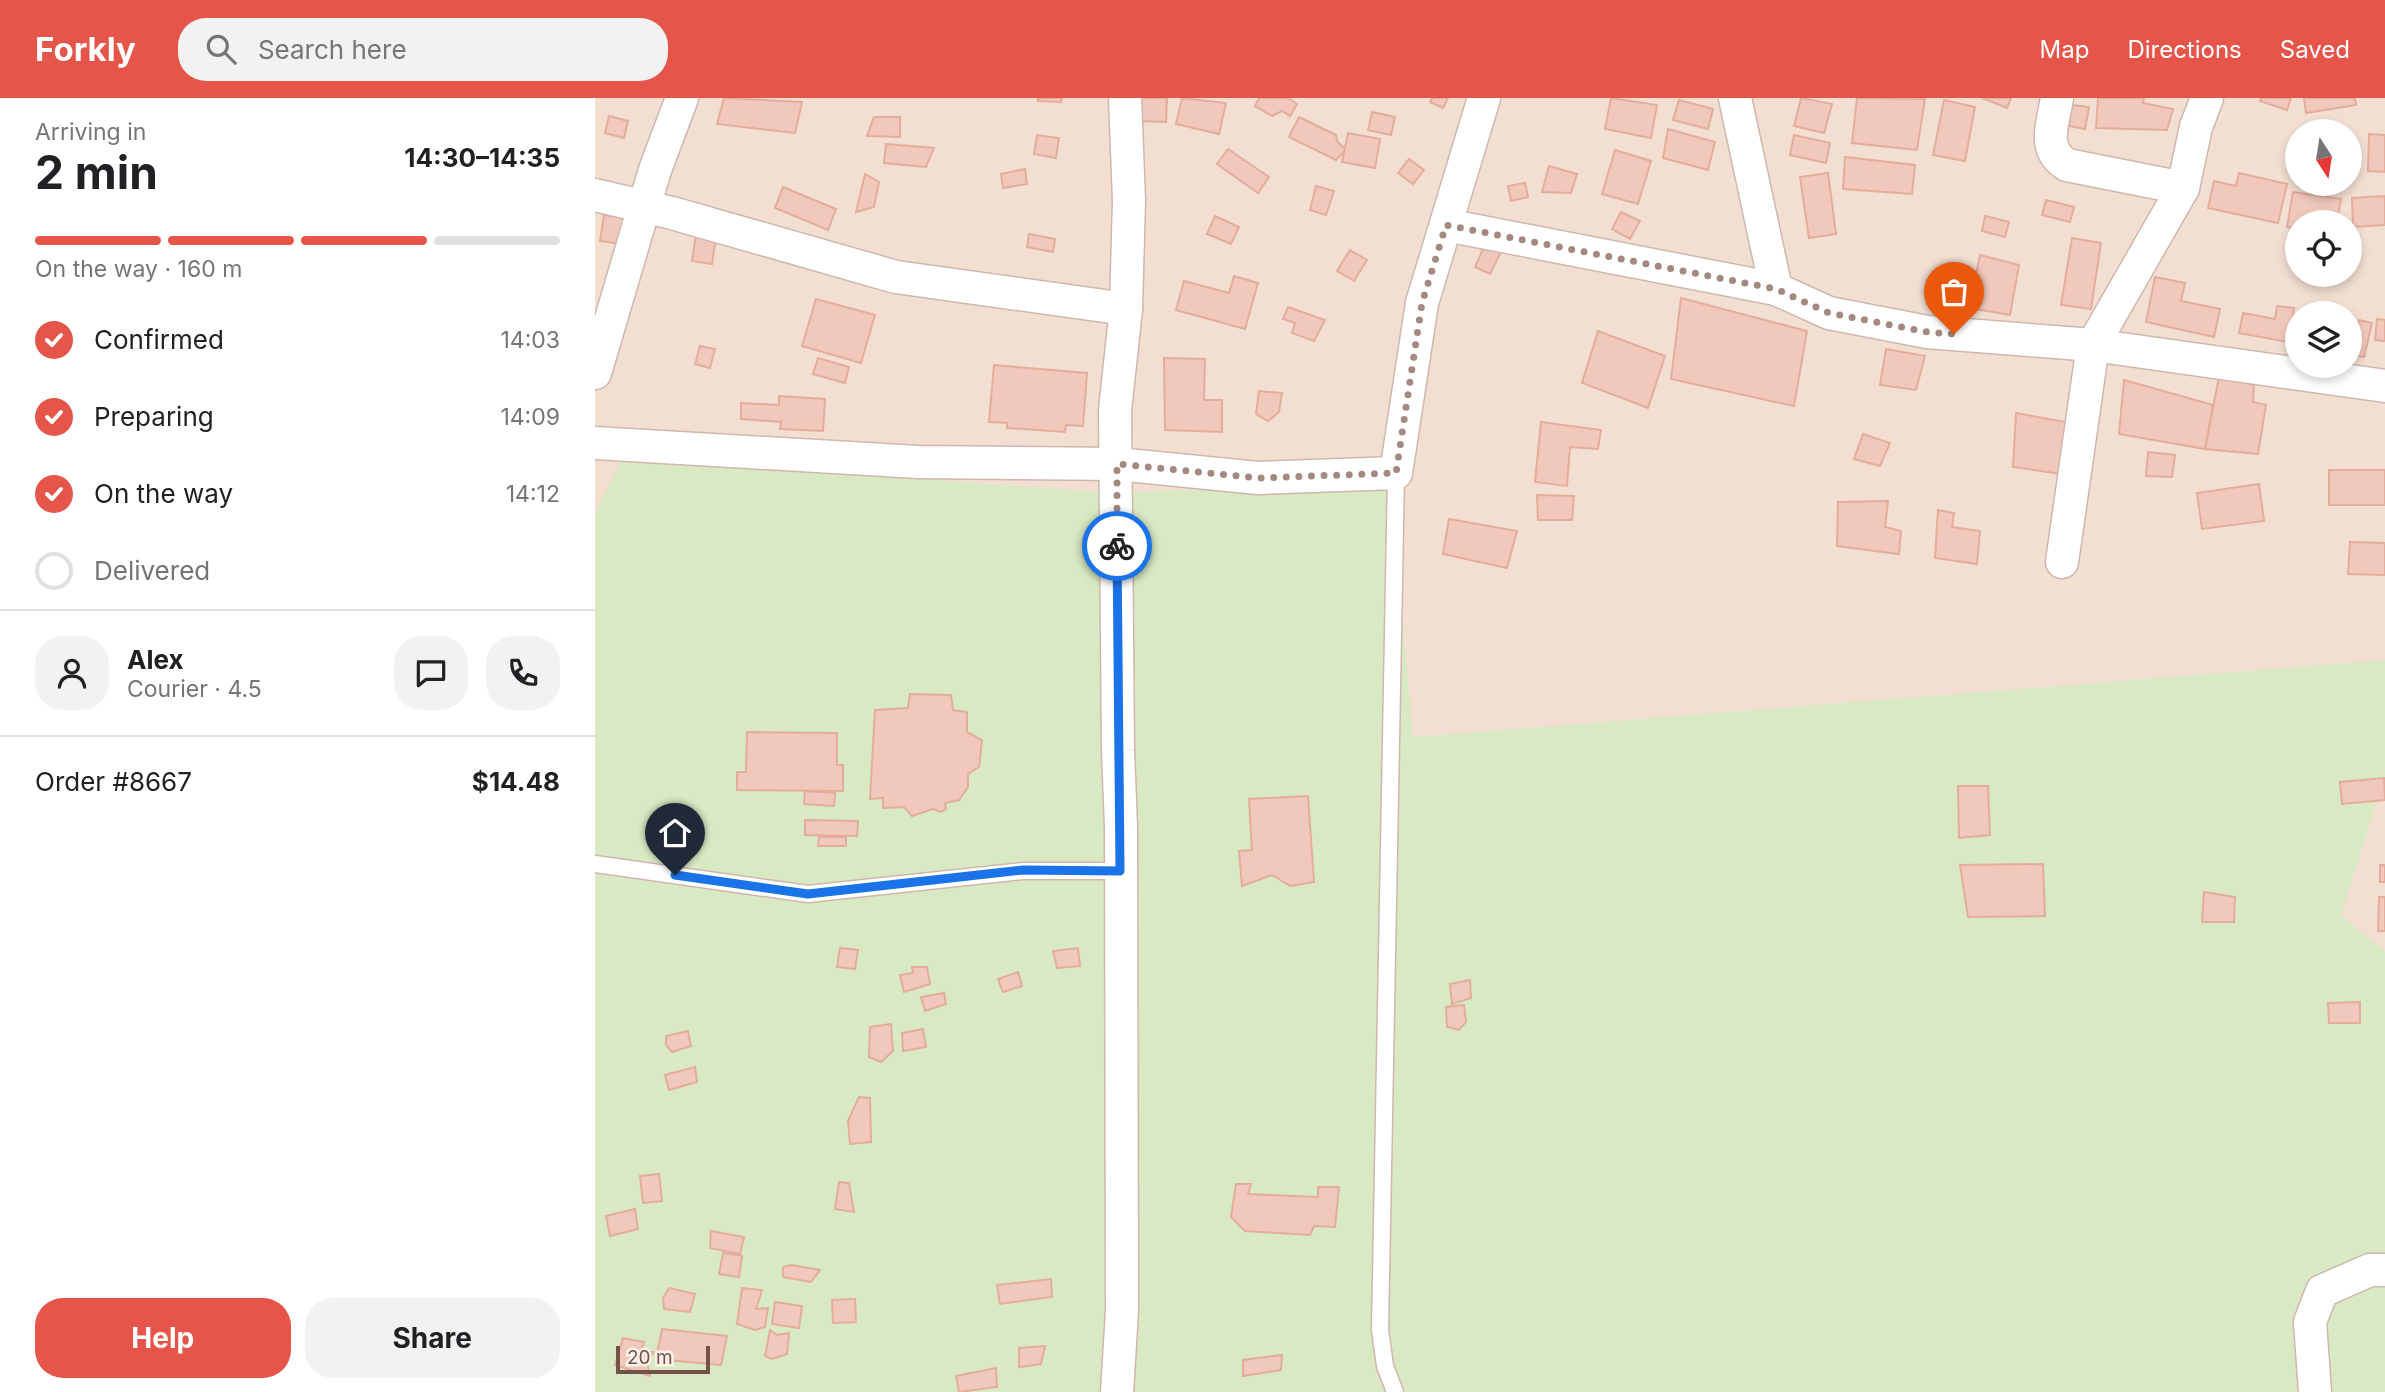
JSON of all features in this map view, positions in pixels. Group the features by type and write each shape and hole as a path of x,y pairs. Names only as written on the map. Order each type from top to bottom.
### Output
{"street":[{"path":"595,373 644,208 682,98"},
{"path":"1117,1392 1122,1311 1115,410 1126,309 1129,200 1125,98"},
{"path":"595,443 918,462 1117,464 1258,478 1396,473 1422,303 1484,98"},
{"path":"1735,98 1776,289"},
{"path":"2057,98 2049,147 2056,159 2067,166 2183,188"},
{"path":"2061,562 2093,345 2183,188 2196,127 2207,98"},
{"path":"595,195 672,213 896,277 1126,309"},
{"path":"1446,225 1776,289 1829,313 1927,332 2093,345 2385,386"},
{"path":"2315,1392 2310,1322 2322,1291 2370,1270 2385,1270"}],"lane":[{"path":"1395,1392 1385,1366 1380,1330 1388,1032 1396,473"},
{"path":"595,863 808,894 1023,870 1120,871"}],"shaded area":[{"path":"595,98 2385,98 2385,1392 595,1392"}],"green space":[{"path":"623,458 1103,492 1391,487 1413,737 2385,660 2385,776 2341,916 2385,951 2385,1392 595,1392 595,513"}],"building":[{"path":"724,98 802,102 795,133 717,124"},
{"path":"1038,98 1062,98 1061,102 1038,101"},
{"path":"1141,98 1167,98 1166,122 1140,121"},
{"path":"1182,98 1226,103 1219,134 1176,124"},
{"path":"1259,98 1288,98 1297,104 1290,116 1282,111 1272,116 1255,106"},
{"path":"1432,98 1448,98 1443,108 1430,102"},
{"path":"1611,98 1657,105 1651,138 1605,129"},
{"path":"1801,98 1832,104 1824,133 1794,126"},
{"path":"1857,98 1925,99 1917,150 1852,143"},
{"path":"1982,98 2011,98 2007,108"},
{"path":"2098,98 2144,98 2143,103 2173,109 2167,130 2096,128"},
{"path":"2261,98 2291,98 2287,110 2260,101"},
{"path":"2304,98 2355,98 2356,105 2306,113"},
{"path":"1679,100 1713,109 1708,129 1673,120"},
{"path":"1944,100 1975,107 1965,161 1933,155"},
{"path":"2072,105 2089,107 2085,129 2069,126"},
{"path":"1372,112 1395,117 1391,135 1368,130"},
{"path":"609,116 628,121 624,138 605,133"},
{"path":"874,117 900,117 900,137 867,136"},
{"path":"1299,117 1336,135 1337,141 1346,150 1336,160 1289,137"},
{"path":"1668,129 1715,142 1708,170 1663,158"},
{"path":"1348,133 1380,139 1375,168 1342,162"},
{"path":"2369,134 2385,135 2385,172 2368,171"},
{"path":"1037,135 1059,138 1056,158 1034,154"},
{"path":"1794,135 1830,143 1826,163 1790,155"},
{"path":"886,144 934,148 926,167 884,163"},
{"path":"1228,149 1269,177 1258,193 1217,164"},
{"path":"1615,150 1651,161 1638,204 1602,194"},
{"path":"1845,157 1915,165 1912,194 1843,189"},
{"path":"1409,159 1424,170 1413,184 1398,173"},
{"path":"1549,166 1577,174 1571,193 1542,192"},
{"path":"1025,169 1027,184 1003,188 1001,174"},
{"path":"1828,173 1836,234 1809,238 1800,177"},
{"path":"2239,173 2285,184 2278,223 2208,208 2214,181 2236,186"},
{"path":"865,174 879,182 874,207 856,212"},
{"path":"1525,183 1528,197 1511,201 1508,186"},
{"path":"1316,186 1334,191 1326,215 1310,210"},
{"path":"783,187 836,209 828,230 775,208"},
{"path":"2292,196 2341,199 2339,210 2290,210"},
{"path":"2385,196 2385,225 2362,226 2362,210 2352,210 2352,198"},
{"path":"2046,200 2074,207 2070,222 2042,215"},
{"path":"1621,212 1640,221 1630,239 1612,229"},
{"path":"604,215 625,218 621,244 600,241"},
{"path":"1215,216 1239,227 1231,244 1207,234"},
{"path":"1985,216 2009,222 2005,237 1982,231"},
{"path":"1029,234 1055,239 1053,252 1027,247"},
{"path":"696,235 716,237 712,264 692,261"},
{"path":"2072,238 2101,243 2091,309 2061,305"},
{"path":"1487,240 1503,248 1490,274 1475,267"},
{"path":"1350,250 1367,260 1354,281 1337,271"},
{"path":"1980,255 2019,265 2010,315 1969,308"},
{"path":"1234,276 1258,283 1245,329 1176,310 1184,281 1229,293"},
{"path":"2155,277 2185,283 2181,301 2220,309 2214,337 2146,322"},
{"path":"1681,298 1807,331 1794,406 1671,379"},
{"path":"816,299 875,315 861,363 802,346"},
{"path":"2277,306 2285,307 2285,341 2239,333 2243,313 2275,319"},
{"path":"1288,307 1325,320 1314,341 1292,333 1295,323 1283,319"},
{"path":"2377,319 2385,320 2385,341 2375,340"},
{"path":"2362,321 2372,323 2362,357"},
{"path":"1598,331 1665,356 1648,408 1582,383"},
{"path":"700,346 715,349 710,368 695,364"},
{"path":"1886,349 1925,356 1916,390 1880,385"},
{"path":"818,358 849,367 845,383 813,374"},
{"path":"1164,358 1205,359 1204,400 1222,400 1222,432 1165,430"},
{"path":"994,365 1087,373 1083,426 1066,425 1065,432 1007,428 1007,423 989,422"},
{"path":"2219,377 2254,385 2253,402 2266,405 2258,454 2205,449"},
{"path":"2124,380 2213,405 2205,449 2119,434"},
{"path":"1259,391 1282,393 1279,412 1268,421 1256,414"},
{"path":"779,396 825,399 823,431 780,429 781,422 741,419 741,403 779,405"},
{"path":"2016,413 2071,423 2062,474 2013,467"},
{"path":"1541,422 1601,430 1598,449 1570,447 1567,486 1535,482"},
{"path":"1863,434 1890,443 1880,466 1854,459"},
{"path":"2148,452 2175,455 2172,477 2146,476"},
{"path":"2329,470 2385,470 2385,505 2329,505"},
{"path":"2259,484 2264,521 2202,529 2197,493"},
{"path":"1537,495 1574,496 1572,520 1538,520"},
{"path":"1888,501 1885,527 1901,531 1899,554 1837,546 1838,502"},
{"path":"1938,510 1954,513 1952,527 1980,531 1977,564 1935,558"},
{"path":"1449,519 1517,531 1507,568 1443,554"},
{"path":"2350,542 2385,543 2385,575 2348,574"},
{"path":"910,694 951,695 953,710 967,712 967,732 982,740 979,767 968,774 968,787 959,800 945,803 946,809 941,812 933,809 912,816 904,807 883,808 883,798 870,799 875,710 908,708"},
{"path":"747,732 837,733 837,765 843,765 843,791 737,790 737,772 746,772"},
{"path":"2384,778 2385,800 2342,804 2340,782"},
{"path":"1958,786 1988,786 1990,835 1959,838"},
{"path":"805,791 835,793 834,806 804,804"},
{"path":"1308,796 1314,882 1290,886 1272,875 1242,886 1239,851 1252,850 1249,799"},
{"path":"805,820 858,821 857,836 805,835"},
{"path":"819,837 846,837 846,846 818,846"},
{"path":"2043,864 2045,916 1968,917 1960,865"},
{"path":"2380,865 2385,865 2385,882 2380,882"},
{"path":"2204,892 2235,897 2234,922 2202,922"},
{"path":"2379,897 2385,897 2385,931 2378,931"},
{"path":"840,948 858,950 855,969 837,967"},
{"path":"1078,948 1080,966 1057,968 1053,951"},
{"path":"912,967 927,967 930,984 904,992 900,975 913,973"},
{"path":"1018,972 1022,986 1003,992 998,979"},
{"path":"1470,980 1471,998 1452,1004 1450,984"},
{"path":"944,993 946,1004 925,1011 921,997"},
{"path":"2360,1002 2360,1023 2329,1023 2328,1003"},
{"path":"1464,1005 1466,1022 1459,1030 1447,1027 1446,1007"},
{"path":"891,1024 893,1051 881,1062 869,1057 870,1027"},
{"path":"923,1029 926,1047 903,1051 902,1033"},
{"path":"688,1031 691,1046 672,1052 666,1045 666,1036"},
{"path":"695,1067 697,1082 669,1090 665,1075"},
{"path":"859,1097 870,1098 871,1142 850,1144 848,1121"},
{"path":"659,1174 662,1201 643,1203 640,1176"},
{"path":"839,1182 849,1183 854,1212 835,1209"},
{"path":"1236,1184 1251,1184 1248,1194 1318,1197 1318,1187 1339,1187 1335,1227 1314,1226 1310,1235 1245,1231 1231,1217"},
{"path":"635,1209 638,1229 610,1236 606,1216"},
{"path":"711,1231 744,1237 740,1254 710,1248"},
{"path":"723,1253 742,1256 739,1277 719,1274"},
{"path":"791,1265 820,1270 811,1282 783,1277 783,1267"},
{"path":"1051,1279 1052,1297 1000,1304 997,1285"},
{"path":"669,1288 695,1294 690,1312 664,1309 663,1298"},
{"path":"742,1288 762,1290 756,1309 768,1308 765,1327 755,1330 737,1324"},
{"path":"855,1299 856,1322 833,1323 832,1300"},
{"path":"775,1302 802,1306 799,1328 772,1324"},
{"path":"662,1329 727,1336 721,1365 656,1359"},
{"path":"770,1330 777,1335 789,1333 787,1354 772,1359 765,1356"},
{"path":"623,1338 644,1342 641,1353 654,1352 647,1362 650,1376 615,1365"},
{"path":"1045,1346 1041,1364 1019,1367 1019,1348"},
{"path":"1282,1355 1281,1370 1243,1376 1243,1360"},
{"path":"996,1368 997,1387 959,1392 956,1376"}],"way so far":[{"path":"1117,546 1117,464 1258,478 1396,473 1422,303 1446,225 1776,289 1829,313 1927,332 1954,334"}],"route":[{"path":"675,875 808,894 1023,870 1120,871 1117,546"}]}
